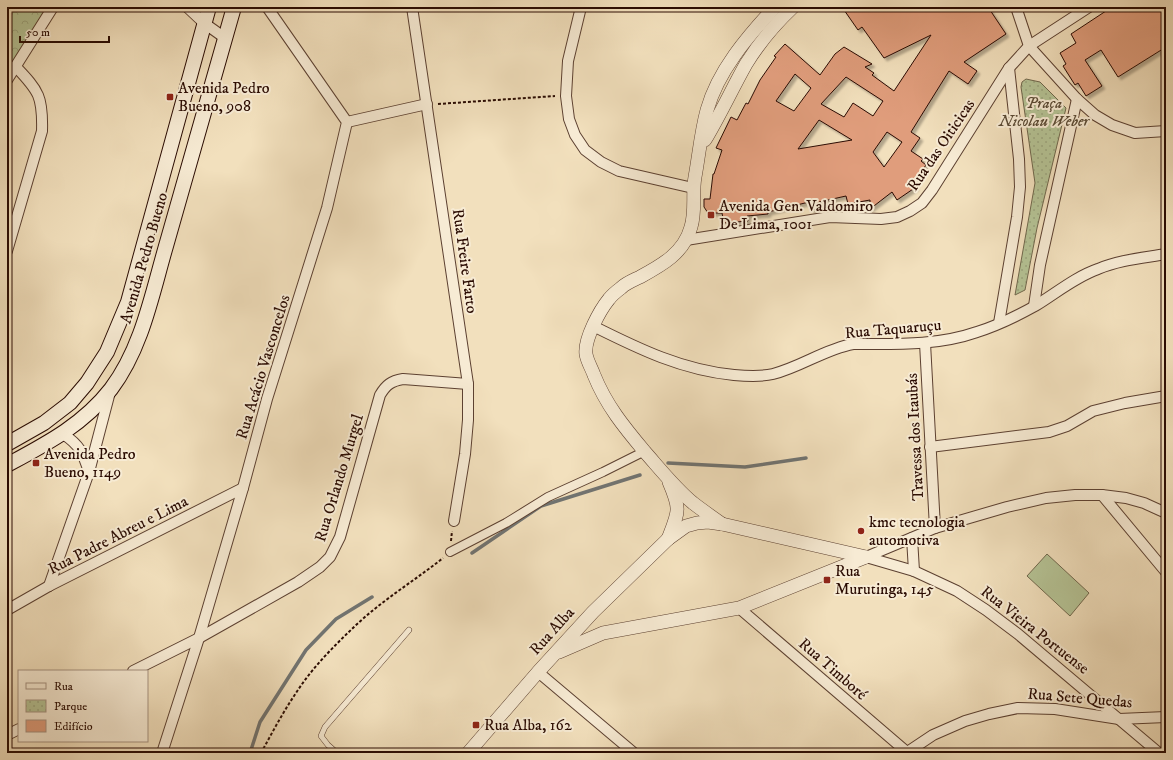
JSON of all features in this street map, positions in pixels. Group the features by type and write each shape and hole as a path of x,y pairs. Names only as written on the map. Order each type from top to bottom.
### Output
{"main road":[{"name":"Avenida Pedro Bueno","path":"7,444 44,423 70,403 87,383 107,352 128,302 209,7"},
{"name":"Avenida Pedro Bueno","path":"7,465 63,434 92,410 111,388 127,362 140,335 234,7"}],"street":[{"path":"7,80 52,7"},
{"path":"187,7 204,23 225,38"},
{"path":"267,7 347,122 427,104"},
{"name":"Rua Freire Farto","path":"412,7 468,384 466,454 454,521"},
{"path":"581,7 568,61 566,96 570,119 575,135 585,150 601,162 619,171 693,188"},
{"path":"722,524 693,502 667,478 611,409 600,389 586,354 593,326 609,299 623,286 667,261 680,250 686,240 693,218 693,188 707,110 719,81 744,43 756,27 775,7"},
{"path":"700,148 721,113 747,63 767,36 793,7"},
{"path":"1016,7 1029,46 1077,99 1095,115 1112,126 1135,133 1166,131"},
{"name":"Rua das Oiticicas","path":"686,240 830,218 881,219 897,217 910,211 922,203 932,190 1009,68 1029,46 1089,7"},
{"path":"7,251 42,131 42,110 38,96 32,84 16,67"},
{"path":"999,323 1017,217 1020,186 1019,159 1009,68"},
{"path":"1034,306 1040,265 1077,99"},
{"name":"Rua Acácio Vasconcelos","path":"162,753 199,638 243,488 267,399 327,208 347,122"},
{"name":"Rua Taquaruçu","path":"593,326 643,350 684,365 721,374 748,376 772,374 804,363 844,346 853,344 925,343 960,338 999,323 1034,306 1078,278 1097,269 1114,264 1166,254"},
{"name":"Travessa dos Itaubás","path":"925,343 935,528"},
{"name":"Rua Orlando Murgel","path":"135,670 199,638 298,582 320,567 330,556 340,537 380,395 388,384 403,378 468,384"},
{"path":"49,586 89,472 111,388"},
{"path":"930,447 1049,432 1067,426 1093,412 1125,403 1166,396"},
{"path":"63,434 78,445 89,472"},
{"path":"450,552 506,524 548,497 645,451"},
{"path":"667,478 675,497 678,510 668,539"},
{"name":"Rua Padre Abreu e Lima","path":"7,610 49,586 243,488"},
{"path":"554,654 603,633 739,608 935,528 1007,507 1046,498 1075,495 1102,495 1126,498 1144,503 1166,513"},
{"path":"1102,495 1166,572"},
{"name":"Rua Vieira Portuense","path":"668,539 686,526 708,522 866,557 914,571 957,591 986,610 1018,634 1159,753"},
{"path":"912,538 914,571"},
{"name":"Rua Alba","path":"468,753 538,672 593,612 668,539"},
{"path":"831,549 840,568"},
{"name":"Rua Timboré","path":"739,608 907,753"},
{"path":"593,612 595,626 597,630 603,633"},
{"path":"538,672 634,753"},
{"name":"Rua Sete Quedas","path":"907,753 933,734 964,721 1018,708 1055,709 1119,719 1166,717"},
{"path":"7,735 18,730"}],"lane":[{"path":"337,753 321,736 325,727 409,630"}],"path":[{"path":"427,104 566,96"},
{"path":"260,753 295,693 316,665 354,626 450,552 454,521"}],"green space":[{"path":"7,7 47,7 7,71"},
{"name":"Praça Nicolau Weber","path":"1026,79 1040,82 1066,108 1037,228 1025,290 1015,295 1035,183 1021,87 1022,82"},
{"path":"1047,554 1089,593 1070,616 1027,576"}],"building":[{"path":"842,7 988,7 1006,34 964,62 977,71 968,84 949,71 911,132 920,138 911,151 923,159 921,161 926,165 912,185 916,187 897,200 892,192 870,209 870,200 848,204 846,196 819,202 820,208 811,210 809,202 768,212 768,214 747,216 748,221 724,223 722,213 708,213 704,207 704,199 710,199 713,174 722,150 716,148 731,117 737,120 746,103 748,104 760,80 776,57 774,56 785,44 820,75 835,54 844,47 872,64 865,67 874,73 872,75 894,91 931,35 884,58 862,27 858,30","holes":["795,74 811,88 794,111 776,101","846,77 883,101 873,116 853,103 844,117 821,104","819,120 852,140 798,149","887,132 902,142 884,167 873,152"]},
{"path":"1112,7 1166,7 1166,47 1118,77 1101,50 1085,60 1102,86 1086,96 1078,83 1075,85 1063,66 1066,64 1060,53 1076,43 1071,34"}],"waterway":[{"path":"668,463 745,467 806,458"},
{"path":"472,553 541,506 640,475"},
{"path":"250,753 260,722 306,650 336,619 372,597"}],"place":[{"name":"Avenida Pedro Bueno, 908","path":"170,97"},
{"name":"Avenida Gen. Valdomiro De Lima, 1001","path":"711,215"},
{"name":"Avenida Pedro Bueno, 1149","path":"36,463"},
{"name":"kmc tecnologia automotiva","path":"861,531"},
{"name":"Rua Murutinga, 145","path":"827,580"},
{"name":"Rua Alba, 162","path":"476,725"}]}
